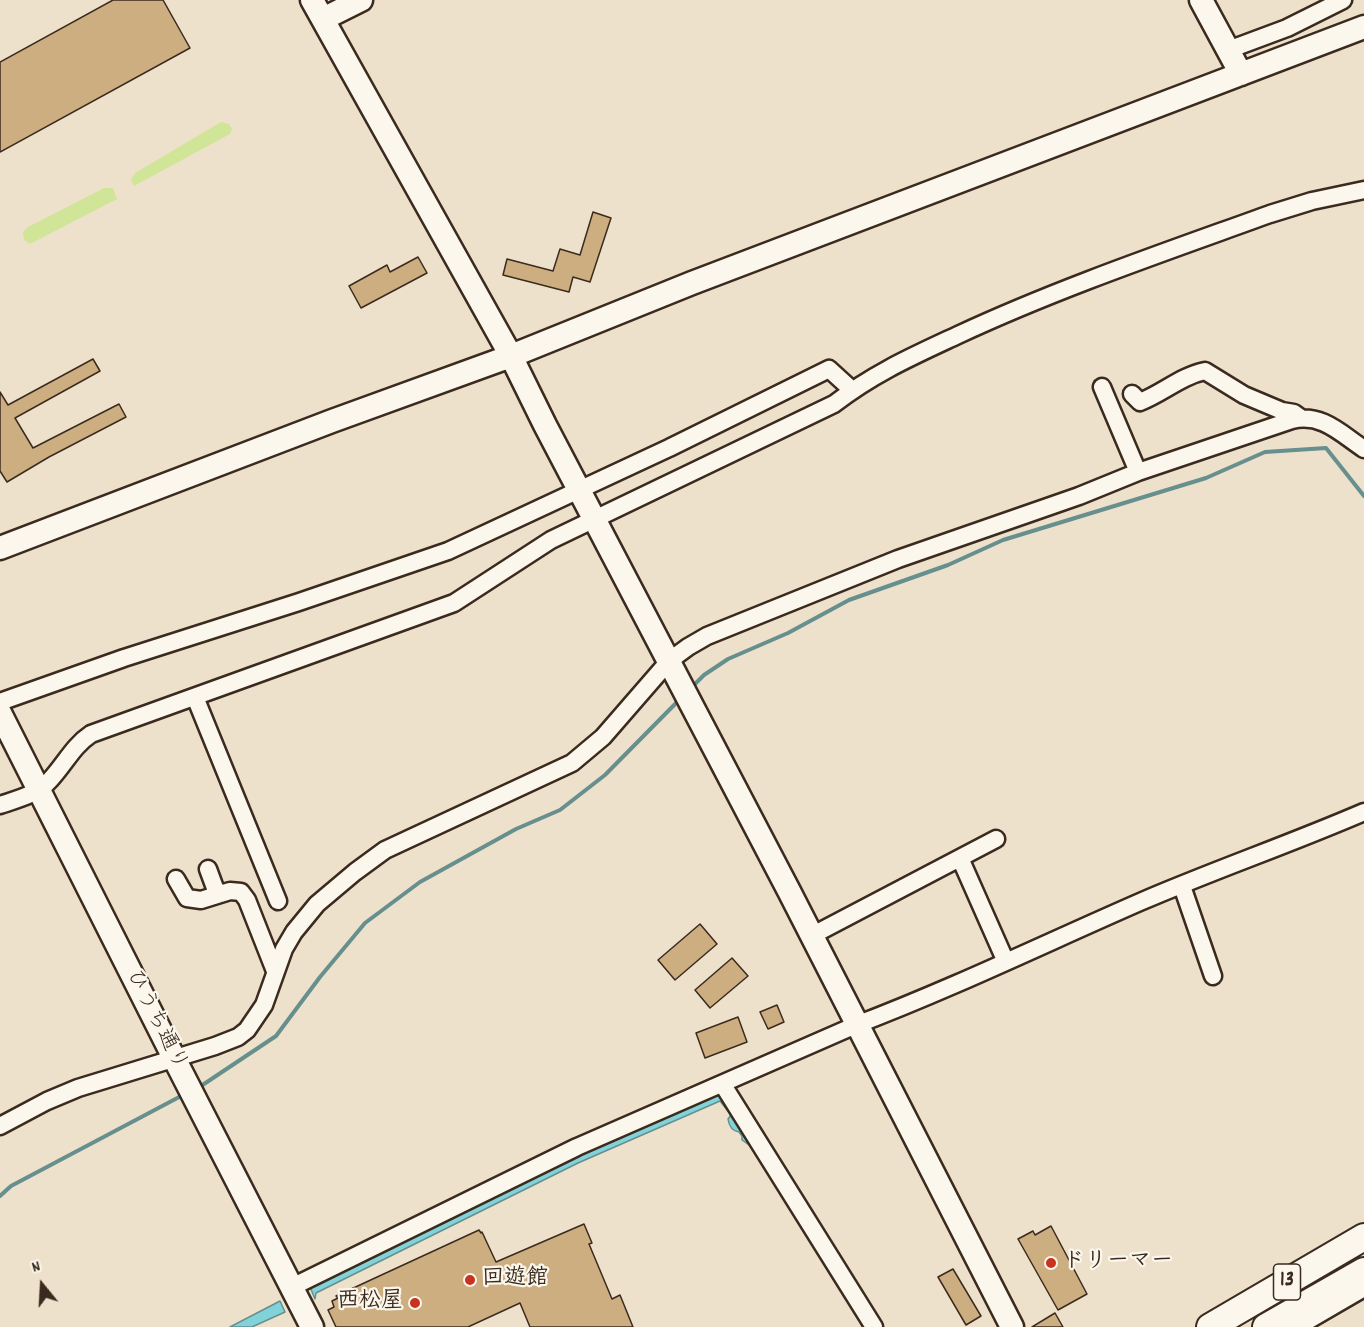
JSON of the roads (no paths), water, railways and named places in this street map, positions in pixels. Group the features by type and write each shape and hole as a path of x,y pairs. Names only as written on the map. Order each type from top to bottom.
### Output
{"main road":[{"name":"13","path":"1210,1327 1364,1237"},
{"name":"13","path":"1266,1327 1364,1271"}],"street":[{"path":"361,0 317,10 511,356 1012,1327"},
{"path":"1201,0 1241,74"},
{"path":"1228,50 1287,28 1342,0"},
{"path":"0,548 511,356 692,283 1364,27"},
{"path":"0,805 39,790 50,781 82,740 91,734 454,603 551,540 834,404 852,390 896,364 1048,296 1270,214 1312,201 1364,190"},
{"path":"0,702 124,658 427,559 669,448 829,369 852,390"},
{"path":"1132,394 1140,402 1194,373 1205,370 1244,394 1282,411 1294,413 1301,418"},
{"path":"1102,387 1138,472"},
{"path":"0,1126 47,1101 78,1088 226,1043 247,1030 264,1005 284,949 304,917 355,872 401,841 573,763 603,737 669,661 688,647 728,627 898,559 1079,496 1138,472 1301,418 1320,420 1364,449"},
{"path":"195,697 278,901"},
{"name":"ひうち通り","path":"0,713 312,1327"},
{"path":"292,1287 577,1147 1182,886 1364,812"},
{"path":"811,936 996,839"},
{"path":"960,858 1006,962"},
{"path":"208,869 215,888 220,894"},
{"path":"176,879 187,898 201,900 230,891 241,892 247,900 275,970"},
{"path":"1182,886 1213,976"},
{"path":"723,1085 874,1327"},
{"path":"1297,1327 1364,1288"}],"water":[{"path":"722,1092 759,1158 752,1147 742,1140 739,1132 731,1128 728,1119 731,1115 720,1101 578,1163 316,1293 315,1299 310,1287 588,1152"},
{"path":"280,1301 285,1312 252,1327 230,1327"}],"waterway":[{"path":"690,689 704,675 728,659 788,633 849,600 948,565 1003,540 1206,478 1265,452 1326,448 1364,496"},
{"path":"198,1088 276,1036 320,977 365,923 420,882 516,829 560,810 605,775 681,698"},
{"path":"0,1196 11,1186 183,1095"}],"place":[{"name":"ドリーマー","path":"1051,1263"},
{"name":"回遊館","path":"470,1280"},
{"name":"西松屋","path":"415,1303"}]}
